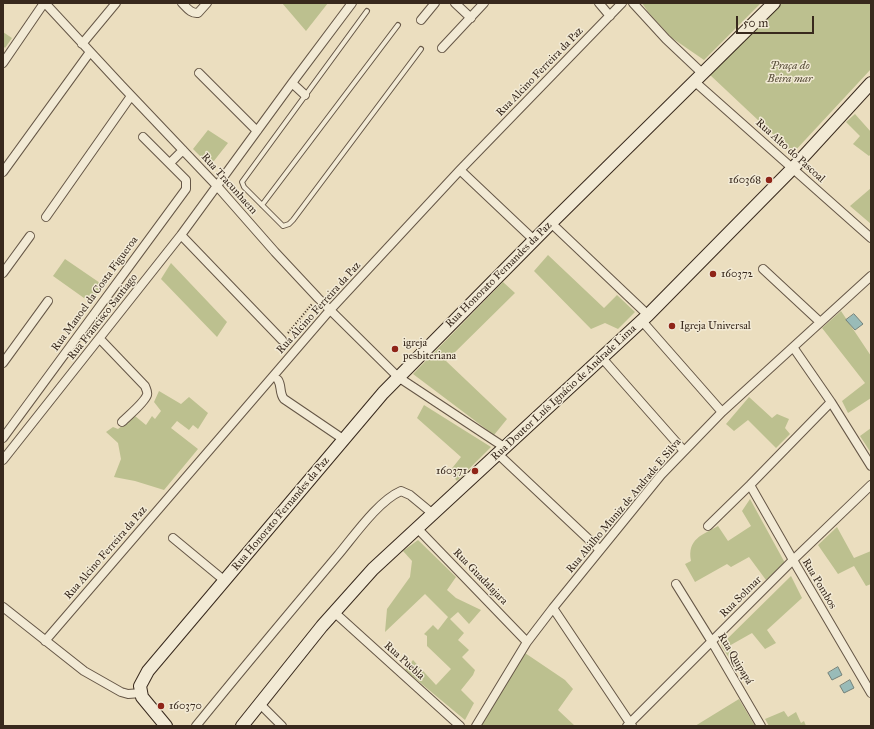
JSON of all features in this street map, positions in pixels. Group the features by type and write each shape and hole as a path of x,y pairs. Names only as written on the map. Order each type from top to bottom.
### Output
{"main road":[{"name":"Rua Honorato Fernandes da Paz","path":"141,693 140,686 148,671 343,439 398,378 551,223 774,3"},
{"name":"Rua Doutor Luís Ignácio de Andrade Lima","path":"242,726 334,612 373,569 645,318 793,168 871,83"},
{"path":"141,693 142,698 166,726"}],"street":[{"name":"Rua Tracunhaem","path":"45,3 217,186 318,298 398,378 501,451 600,550"},
{"path":"3,63 45,3"},
{"path":"82,44 116,3"},
{"path":"182,3 194,14 198,13 208,3"},
{"name":"Rua Francisco Santiago","path":"3,460 181,235 352,3"},
{"path":"421,20 435,3"},
{"path":"455,3 471,18"},
{"path":"442,48 484,3"},
{"path":"599,3 610,16"},
{"name":"Rua Alcino Ferreira da Paz","path":"45,641 330,310 460,170 622,3"},
{"name":"Rua Alto do Pascoal","path":"633,3 698,77 793,168 871,238"},
{"path":"3,172 90,52"},
{"path":"199,73 257,131"},
{"path":"292,83 305,95"},
{"path":"46,217 131,96"},
{"name":"Rua Manoel da Costa Figueroa","path":"3,438 186,189 186,180 143,137"},
{"path":"170,163 183,150"},
{"path":"460,170 534,240"},
{"path":"551,223 645,318 722,412"},
{"path":"181,235 282,340"},
{"path":"3,273 30,236"},
{"path":"763,269 820,322"},
{"name":"Rua Abilho Muniz de Andrade E Silva","path":"476,726 528,642 553,608 661,475 722,412 871,276"},
{"path":"3,363 48,301"},
{"path":"100,339 142,383 147,391 147,396 144,400 122,422"},
{"path":"793,347 831,402 871,466"},
{"path":"602,358 684,451"},
{"path":"278,380 280,385 280,394 284,399 343,439"},
{"path":"708,526 831,402"},
{"name":"Rua Pombos","path":"750,485 871,693"},
{"name":"Rua Solmar","path":"629,725 793,560 871,485"},
{"path":"196,726 284,618 386,500 395,493 401,491 410,495 433,514"},
{"name":"Rua Guadalajara","path":"416,528 528,642"},
{"path":"173,538 225,580"},
{"name":"Rua Quipapá","path":"676,584 761,726"},
{"path":"3,607 84,671 121,692 128,694 141,693"},
{"path":"553,608 629,725"},
{"name":"Rua Puebla","path":"334,612 460,726"},
{"path":"260,704 282,726"}],"lane":[{"path":"367,11 243,180 242,185 283,226 289,224 421,49"},
{"path":"262,205 398,25"}],"path":[{"path":"282,340 318,298"}],"green space":[{"path":"282,3 328,3 306,31"},
{"path":"642,3 761,3 704,60 672,38 648,12"},
{"name":"Praça do Beira mar","path":"779,3 871,3 871,69 793,153 709,74"},
{"path":"3,32 12,38 5,48 3,46"},
{"path":"855,114 871,132 871,154 869,156 853,144 860,136 846,122"},
{"path":"208,130 228,143 210,166 193,149"},
{"path":"871,188 871,224 850,206"},
{"path":"548,255 604,308 617,295 635,312 618,329 605,323 591,329 534,271"},
{"path":"65,259 103,285 91,303 53,276"},
{"path":"171,263 227,322 217,337 161,279"},
{"path":"503,282 515,293 446,361 507,419 494,435 413,374"},
{"path":"841,311 871,356 871,398 848,413 842,401 865,383 822,328"},
{"path":"159,391 181,404 189,397 208,413 198,429 193,425 189,430 177,421 171,428 198,449 164,490 135,481 114,477 121,459 118,443 106,432 113,427 118,429 135,416 146,425 152,416 155,419 161,411 154,402"},
{"path":"749,397 772,418 777,414 789,419 785,428 790,434 776,448 748,420 734,431 726,424"},
{"path":"424,405 491,447 457,481 449,472 461,457 417,418"},
{"path":"871,428 871,453 860,436"},
{"path":"750,499 785,563 766,580 749,557 731,567 727,564 695,582 685,564 691,561 691,548 694,543 701,535 718,526 728,541 751,526 742,511"},
{"path":"837,527 854,558 871,551 871,584 866,586 854,566 838,574 818,545"},
{"path":"418,540 456,577 447,590 456,598 481,610 469,624 458,612 450,619 464,633 458,640 469,650 462,657 475,670 473,675 461,690 474,703 465,720 405,670 413,660 436,685 451,669 427,646 427,636 424,634 433,625 438,630 448,617 425,594 385,632 387,609 410,577 412,561 403,551"},
{"path":"791,576 802,598 767,630 776,643 765,649 752,633 729,646 733,654 729,658 721,645"},
{"path":"525,653 565,680 573,689 558,710 575,726 480,726"},
{"path":"739,699 755,726 695,726"},
{"path":"784,711 788,717 796,712 801,723 804,721 806,726 769,726 765,719"}],"water":[{"path":"854,314 863,324 855,330 846,320"},
{"path":"838,667 842,675 832,680 828,673"},
{"path":"850,680 854,688 844,693 840,686"}],"place":[{"name":"160368","path":"769,180"},
{"name":"160372","path":"713,274"},
{"name":"Igreja Universal","path":"672,326"},
{"name":"igreja pesbiteriana","path":"395,349"},
{"name":"160371","path":"475,471"},
{"name":"160370","path":"161,706"}]}
